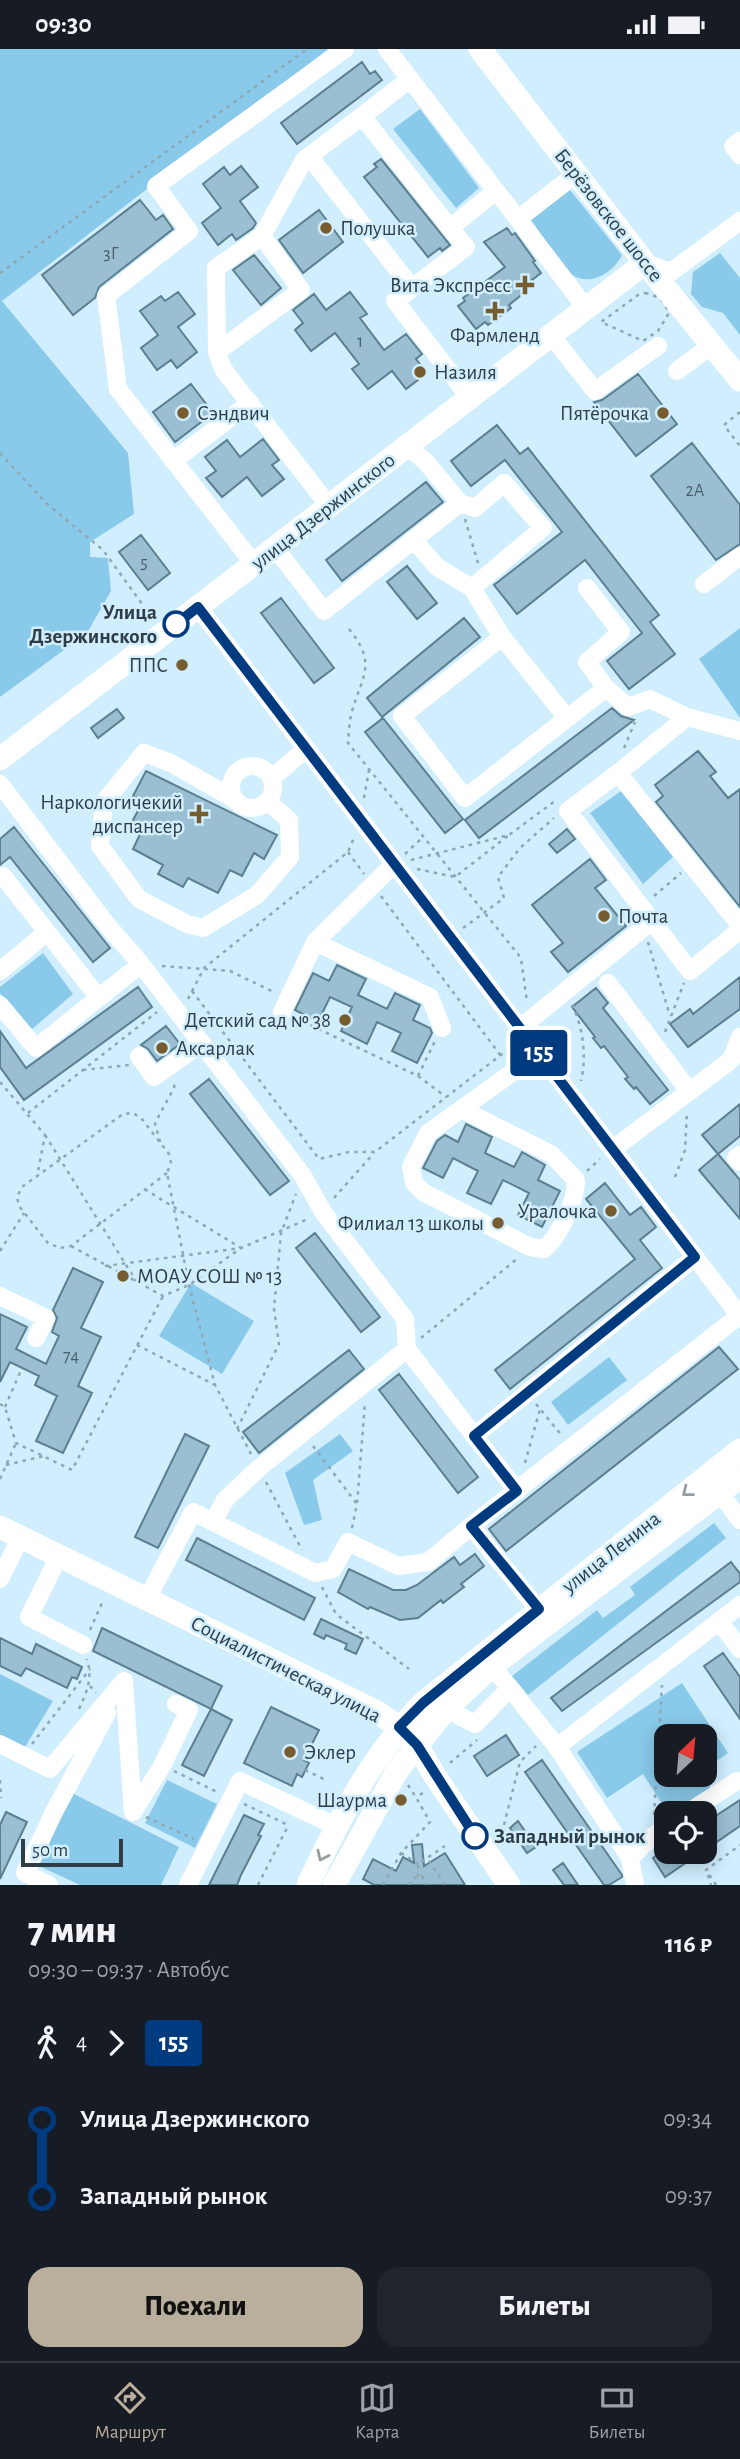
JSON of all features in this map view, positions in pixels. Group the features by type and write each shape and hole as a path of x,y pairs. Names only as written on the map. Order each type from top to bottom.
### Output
{"main road":[{"name":"Берёзовское шоссе","path":"480,49 645,263 740,380"},
{"name":"улица Дзержинского","path":"0,759 551,335 594,315 645,263"},
{"name":"улица Ленина","path":"308,1885 336,1826 399,1727 423,1703 740,1450"},
{"name":"улица Ленина","path":"334,1885 383,1794 446,1709 492,1666 740,1477"},
{"name":"Социалистическая улица","path":"0,1527 377,1712 399,1727 417,1745 509,1885"}],"street":[{"path":"254,564 118,389 106,296 189,231 156,187 345,49"},
{"path":"387,49 594,315"},
{"path":"330,506 223,369 217,352 216,268 262,236 304,160 410,79"},
{"path":"362,116 466,247 396,301 470,398"},
{"path":"740,141 733,146 740,155"},
{"path":"309,156 412,288"},
{"path":"518,219 577,173"},
{"path":"450,228 496,191"},
{"path":"645,263 671,272 740,221"},
{"path":"217,352 301,290 262,236"},
{"path":"551,335 595,391 658,346"},
{"path":"677,371 712,345"},
{"path":"173,461 250,403"},
{"path":"407,446 426,462 460,503 475,508 504,483 543,529 477,584"},
{"path":"275,548 324,611 460,503"},
{"path":"414,540 437,567 477,584 502,637 567,718"},
{"path":"704,584 740,556"},
{"path":"587,588 621,632 587,662 606,688 628,706 650,699 687,717 740,731"},
{"path":"147,1599 193,1512 315,1573 333,1569 348,1542 398,1566 428,1562 740,1315 608,1153 537,1051 525,1028 451,938 198,607"},
{"path":"502,637 402,716 465,798 606,688"},
{"path":"618,773 740,927 690,971 648,925 640,907 568,811 687,717"},
{"path":"272,778 306,749"},
{"path":"234,799 231,786 236,773 248,766 262,768 272,778 273,791 268,802 257,808 244,807 171,764 144,753 104,802 100,846 139,899 187,924 203,927 257,895 290,857 289,820 268,802"},
{"path":"0,784 107,925 176,1008 303,1176 323,1212 405,1319 407,1349 517,1491"},
{"path":"285,1006 315,942 394,864"},
{"path":"0,879 3,876 99,998"},
{"path":"525,1028 565,991 648,925"},
{"path":"0,971 46,933"},
{"path":"315,942 430,997 442,1027"},
{"path":"0,1005 36,1048 141,964"},
{"path":"608,983 689,1091"},
{"path":"608,1153 689,1091 735,1066 740,1037"},
{"path":"139,1056 154,1077 202,1043"},
{"path":"453,1103 551,1154 576,1180 577,1192 553,1242 544,1249 530,1247 423,1192 414,1182 411,1167 428,1133 453,1103 513,1072 537,1051"},
{"path":"740,1155 736,1158 740,1162"},
{"path":"474,1436 695,1257"},
{"path":"0,1296 46,1318 36,1338"},
{"path":"213,1522 225,1500 258,1468 304,1434 407,1349"},
{"path":"720,1493 740,1520"},
{"path":"471,1526 539,1609"},
{"path":"0,1579 21,1537"},
{"path":"59,1556 29,1617 83,1644"},
{"path":"552,1741 663,1665 740,1605"},
{"path":"719,1621 740,1649"},
{"path":"492,1666 552,1741 630,1858 635,1885"},
{"path":"0,1744 50,1769 124,1681"},
{"path":"124,1681 133,1812"},
{"path":"50,1885 25,1873 54,1812 124,1681"},
{"path":"446,1709 475,1724 510,1688"},
{"path":"133,1812 162,1766 189,1710 176,1704"},
{"path":"188,1885 240,1781 336,1826"},
{"path":"706,1801 737,1781"},
{"path":"630,1858 654,1836"}],"path":[{"path":"0,274 307,49"},
{"path":"645,293 663,300 669,313 658,331 643,341 594,315 645,293"},
{"path":"740,412 724,425 740,446"},
{"path":"0,453 46,503 103,550 153,618 144,626"},
{"path":"460,503 477,584"},
{"path":"105,1266 241,1248 281,1233 323,1212 344,1184 375,1153 453,1103 525,1028 521,958 348,744 352,712 362,686 367,662 360,644 349,629"},
{"path":"623,752 639,716"},
{"path":"28,1113 83,1070 176,1008 192,991 204,968 348,852 360,820 369,769"},
{"path":"394,864 455,877 561,797"},
{"path":"451,938 504,898 498,877 520,848 556,817"},
{"path":"394,864 509,835"},
{"path":"394,864 423,837"},
{"path":"348,852 501,1056"},
{"path":"640,907 691,865"},
{"path":"648,925 670,1016"},
{"path":"141,964 230,971 285,1006 418,1076 453,1103"},
{"path":"659,1052 670,1016 690,971"},
{"path":"192,991 319,1159 349,1152 375,1153"},
{"path":"565,991 576,1014 582,1041 584,1070 580,1084 572,1073"},
{"path":"418,1076 442,1027"},
{"path":"161,1144 155,1123 174,1088 178,1060"},
{"path":"83,1070 130,1065 154,1077"},
{"path":"0,1082 45,1135 136,1281"},
{"path":"675,1177 685,1150 689,1091"},
{"path":"133,1113 141,1118 161,1144 169,1154 171,1163 167,1173 71,1246 60,1248 48,1243 19,1206 17,1197 22,1188 123,1114 133,1113"},
{"path":"37,1177 45,1135"},
{"path":"576,1180 608,1153"},
{"path":"167,1173 189,1285 215,1385 336,1614 409,1669"},
{"path":"237,1429 279,1344 274,1309 281,1233 303,1176"},
{"path":"145,1190 241,1248"},
{"path":"0,1251 24,1213"},
{"path":"71,1246 163,1296"},
{"path":"407,1349 530,1247"},
{"path":"16,1443 72,1470 163,1296 189,1285 241,1248"},
{"path":"137,1345 215,1385"},
{"path":"0,1479 16,1443 5,1407 22,1369"},
{"path":"348,1542 357,1504 366,1384"},
{"path":"528,1393 572,1447"},
{"path":"0,1404 5,1407"},
{"path":"517,1491 540,1409"},
{"path":"304,1434 357,1504"},
{"path":"6,1465 44,1457"},
{"path":"661,1801 663,1665"},
{"path":"23,1755 90,1669"},
{"path":"504,1825 520,1762 552,1741"},
{"path":"305,1770 326,1780"},
{"path":"383,1885 401,1853 430,1822 417,1799 435,1776"},
{"path":"0,1780 1,1798"},
{"path":"258,1885 288,1825 303,1809"},
{"path":"133,1812 208,1845"},
{"path":"706,1870 740,1845"},
{"path":"418,1864 445,1846"},
{"path":"401,1853 418,1864"},
{"path":"427,1858 445,1885"},
{"path":"418,1864 418,1877"},
{"path":"706,1870 711,1885"},
{"path":"706,1870 716,1885"},
{"path":"409,1885 413,1878 422,1876 427,1885"}],"shaded area":[{"path":"0,49 328,49 2,301 128,453 134,514 90,542 90,557 108,558 111,591 87,633 0,697"},
{"path":"420,109 479,188 456,208 393,129"},
{"path":"570,190 622,255 607,272 593,279 578,278 571,274 531,220"},
{"path":"720,253 740,278 740,335 723,313 702,307 691,294 693,272"},
{"path":"740,628 740,718 699,659"},
{"path":"621,791 673,857 643,884 590,813"},
{"path":"43,953 73,994 31,1030 0,993 0,987"},
{"path":"191,1283 254,1321 222,1374 159,1336"},
{"path":"609,1357 627,1380 568,1425 551,1402"},
{"path":"340,1434 353,1451 313,1480 322,1520 304,1525 285,1473"},
{"path":"714,1523 726,1538 528,1695 512,1676 597,1610 603,1618 635,1595 630,1587"},
{"path":"0,1674 53,1701 25,1747 0,1735"},
{"path":"682,1683 709,1724 654,1724 654,1787 711,1788 691,1801 660,1801 643,1774 607,1798 577,1752"},
{"path":"718,1738 728,1753 718,1760"},
{"path":"167,1780 217,1804 195,1848 145,1823"},
{"path":"72,1793 179,1847 161,1885 80,1885 39,1866"}],"building":[{"path":"362,62 370,74 375,71 382,80 297,144 281,123"},
{"path":"381,159 450,245 442,251 440,248 428,257 364,177 377,167 374,164"},
{"path":"241,166 258,187 240,201 256,223 236,240 232,234 218,245 202,223 221,208 203,184 224,167 230,175"},
{"path":"140,200 156,220 163,215 173,229 99,287 95,298 73,315 42,275"},
{"path":"319,210 343,242 303,273 279,240"},
{"path":"507,228 512,235 515,233 541,273 532,280 535,284 509,305 511,308 488,325 485,322 476,329 458,306 465,301 463,298 505,267 484,242"},
{"path":"254,255 281,288 261,305 233,270"},
{"path":"178,292 195,314 178,327 197,352 177,368 171,360 157,370 141,348 158,335 140,311 161,296 165,301"},
{"path":"350,292 367,314 360,318 384,350 406,334 422,354 416,359 427,373 406,389 392,371 368,389 352,369 359,364 335,333 311,351 295,330 303,323 293,310 314,294 326,310"},
{"path":"638,374 677,424 636,456 594,402 602,400"},
{"name":"Сэндвич","path":"191,384 213,413 175,442 153,412"},
{"path":"497,425 520,454 528,448 659,615 650,622 675,654 629,689 607,661 642,633 585,560 517,614 494,585 562,532 505,460 471,486 451,461"},
{"path":"263,439 279,460 272,465 284,479 262,496 247,477 222,497 206,478 216,471 205,457 227,440 240,457"},
{"path":"692,443 740,505 740,544 716,560 651,476"},
{"path":"426,482 443,502 342,581 326,560"},
{"path":"141,535 170,573 148,590 119,552"},
{"path":"407,566 437,603 417,619 387,582"},
{"path":"281,598 334,668 314,683 261,613"},
{"path":"464,618 480,637 382,717 367,698"},
{"path":"612,708 621,716 634,720 479,838 465,820"},
{"path":"117,709 124,718 98,738 91,728"},
{"path":"383,718 463,819 445,833 365,732"},
{"path":"698,751 716,772 710,776 728,798 740,789 740,907 656,802 663,796 655,785"},
{"path":"146,771 277,835 264,859 254,853 242,876 230,870 218,893 188,878 183,887 158,874 163,865 133,849 143,828 132,822 143,801 133,796"},
{"path":"14,827 110,948 93,962 10,857 0,865 0,839"},
{"path":"567,829 575,839 557,853 549,844"},
{"name":"Почта","path":"590,859 606,880 595,888 626,926 568,972 551,952 563,943 532,905"},
{"path":"337,965 366,979 358,995 387,1009 395,993 420,1005 413,1020 430,1028 432,1033 417,1063 392,1051 401,1033 377,1022 367,1044 341,1031 352,1007 330,997 318,1022 295,1010 313,973 329,981"},
{"path":"740,977 740,1009 688,1047 670,1024 690,1009 693,1014"},
{"path":"138,987 152,1007 24,1100 0,1067 0,1031 26,1068"},
{"path":"596,988 608,1003 603,1008 668,1090 650,1104 636,1087 634,1089 625,1079 628,1077 604,1046 601,1048 593,1038 595,1037 572,1007"},
{"name":"Аксарлак","path":"166,1026 180,1044 157,1061 148,1049 141,1045"},
{"path":"209,1079 289,1181 270,1195 190,1094"},
{"path":"740,1104 740,1136 718,1154 702,1135"},
{"path":"466,1124 492,1137 485,1153 514,1167 522,1152 545,1165 538,1180 560,1191 542,1227 518,1215 529,1193 503,1180 491,1204 467,1193 478,1171 453,1158 443,1178 423,1168 437,1141 445,1135 458,1142"},
{"path":"718,1154 740,1180 740,1219 699,1170"},
{"path":"605,1183 630,1215 641,1207 656,1227 640,1240 662,1268 510,1389 495,1370 635,1259 586,1199"},
{"path":"315,1233 380,1317 361,1332 296,1248"},
{"name":"МОАУ СОШ № 13","path":"73,1268 103,1282 81,1328 101,1337 78,1386 92,1393 63,1453 36,1441 57,1396 35,1385 39,1376 10,1362 0,1382 0,1314 27,1327 16,1349 46,1364 59,1336 52,1332 57,1318 53,1310"},
{"path":"719,1347 738,1369 506,1551 489,1529"},
{"path":"349,1350 364,1369 259,1453 243,1432"},
{"path":"399,1374 478,1477 458,1493 379,1390"},
{"path":"185,1434 209,1446 158,1548 135,1537"},
{"path":"197,1538 315,1598 304,1620 186,1560"},
{"path":"475,1554 484,1566 461,1584 464,1587 418,1618 400,1620 370,1607 368,1609 338,1592 349,1569 393,1590 406,1590 417,1585 454,1557 460,1565"},
{"path":"731,1562 740,1574 740,1582 562,1711 551,1698"},
{"path":"321,1619 363,1639 356,1654 345,1649 347,1644 326,1635 324,1639 314,1634"},
{"path":"102,1628 222,1686 211,1709 93,1651"},
{"path":"0,1638 32,1654 36,1644 82,1667 77,1679 72,1677 67,1688 26,1668 21,1676 0,1666"},
{"path":"723,1653 740,1677 740,1719 704,1666"},
{"path":"271,1707 319,1730 304,1760 309,1763 302,1777 297,1774 292,1786 244,1763"},
{"path":"211,1709 232,1720 204,1776 182,1765"},
{"path":"506,1735 519,1755 487,1776 474,1756"},
{"path":"542,1760 622,1875 609,1885 604,1885 525,1772"},
{"path":"740,1800 740,1826 717,1842 717,1815"},
{"path":"6,1812 27,1822 0,1879 0,1825"},
{"path":"244,1815 264,1824 258,1835 261,1836 237,1885 209,1885"},
{"path":"518,1821 536,1847 527,1853 510,1828"},
{"path":"422,1844 424,1866 445,1853 465,1885 374,1885 363,1879 373,1859 396,1871 403,1857 414,1863 412,1845"},
{"path":"563,1863 578,1885 564,1885 553,1870"},
{"path":"657,1864 684,1864 665,1877"}],"bus line":[{"name":"155","path":"176,624 198,607 695,1257 474,1436 517,1491 471,1526 539,1609 423,1703 399,1727 417,1745 475,1836"}],"place":[{"name":"Полушка","path":"326,228"},
{"name":"Вита Экспресс","path":"525,285"},
{"name":"Фармленд","path":"495,311"},
{"name":"Назиля","path":"420,372"},
{"name":"Сэндвич","path":"183,413"},
{"name":"Пятёрочка","path":"663,413"},
{"name":"Улица Дзержинского","path":"176,624"},
{"name":"ППС","path":"182,665"},
{"name":"Наркологичекий диспансер","path":"199,814"},
{"name":"Почта","path":"604,916"},
{"name":"Детский сад № 38","path":"345,1020"},
{"name":"Аксарлак","path":"162,1048"},
{"name":"Уралочка","path":"611,1211"},
{"name":"Филиал 13 школы","path":"498,1223"},
{"name":"МОАУ СОШ № 13","path":"123,1276"},
{"name":"Эклер","path":"290,1752"},
{"name":"Шаурма","path":"401,1800"},
{"name":"Западный рынок","path":"475,1836"}]}
